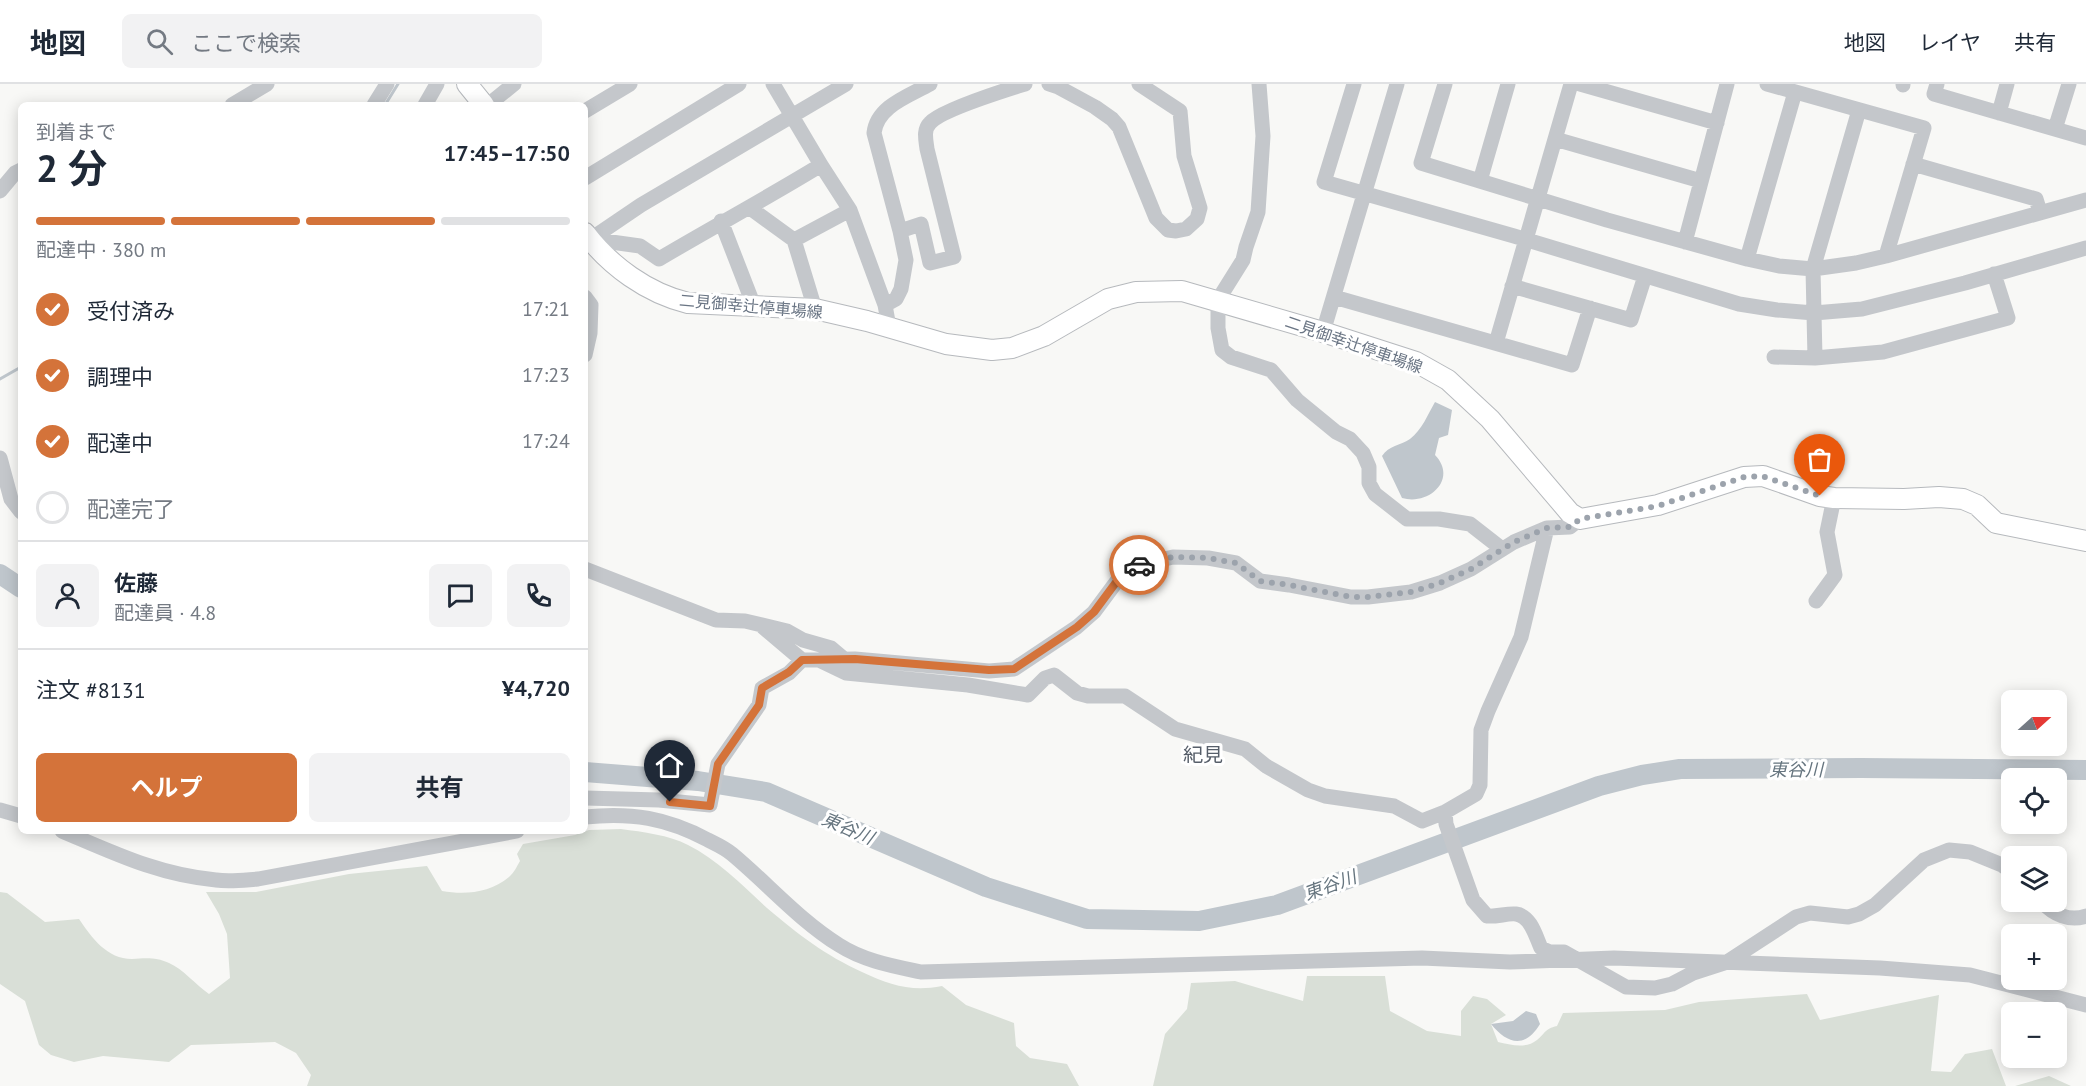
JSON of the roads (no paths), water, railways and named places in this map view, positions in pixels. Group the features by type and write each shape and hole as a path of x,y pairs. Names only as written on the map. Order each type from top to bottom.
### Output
{"main road":[{"path":"467,84 483,102"},
{"name":"二見御幸辻停車場線","path":"588,239 625,273 668,298 688,303 815,309 946,344 992,350 1012,348 1044,336 1108,299 1136,292 1182,291 1218,300 1416,362 1448,380 1490,419 1570,513 1580,519"},
{"path":"1580,519 1658,506 1744,477 1762,476 1820,496 1834,498 1904,499 1939,496 1963,499 1977,505 1996,523 2086,541"}],"street":[{"path":"237,102 267,84"},
{"path":"376,102 387,84"},
{"path":"427,102 437,84"},
{"path":"490,102 514,84"},
{"path":"588,109 630,84"},
{"path":"588,176 740,84"},
{"path":"773,84 850,210 885,305 889,327"},
{"path":"588,237 846,84"},
{"path":"885,305 896,299 901,289 906,260 874,133 875,124 887,108 930,84"},
{"path":"900,231 921,224 930,264 954,257 925,133 929,124 936,117 1025,84"},
{"path":"1049,84 1112,119 1119,127 1156,218 1168,230 1186,229 1197,219 1200,208 1185,156 1180,111 1146,86"},
{"path":"1258,84 1263,136 1258,212 1243,260 1218,300 1218,328 1222,350 1231,357 1271,370 1298,400 1336,432 1350,440 1364,453 1369,467 1368,483 1375,494 1407,519 1438,519 1470,524 1502,549"},
{"path":"1354,84 1324,182 1526,239 1739,304 1814,313 1862,309 2086,249"},
{"path":"1323,332 1397,84"},
{"path":"1445,84 1421,164 1747,260 1779,266 1813,269 1856,263 2086,200"},
{"path":"1480,181 1508,84"},
{"path":"1496,343 1571,84"},
{"path":"1580,84 1717,123"},
{"path":"1685,242 1727,84"},
{"path":"1767,84 1924,128 1886,256"},
{"path":"1937,84 1934,94 2086,138"},
{"path":"1999,112 2007,84"},
{"path":"2055,129 2068,84"},
{"path":"1747,260 1795,92"},
{"path":"1815,358 1813,269 1859,110"},
{"path":"1555,138 1701,181"},
{"path":"1913,164 2036,199 2040,212"},
{"path":"588,238 640,246 659,259 821,165"},
{"path":"0,191 18,172"},
{"path":"750,208 794,240 815,309"},
{"path":"794,240 850,210"},
{"path":"721,221 754,306"},
{"path":"1774,357 1815,358 1883,352 2008,318 1995,274"},
{"path":"1512,286 1631,320 1645,276"},
{"path":"1334,297 1572,365 1590,308"},
{"path":"588,314 590,333 588,342"},
{"path":"0,458 11,499 18,508"},
{"path":"1816,601 1835,575 1827,532 1834,498"},
{"path":"762,626 802,660 844,659 989,670 1014,669 1077,627 1094,612 1117,581 1135,566 1173,557 1208,558 1236,563 1260,581 1351,597 1368,597 1411,592 1440,583 1471,569 1514,542 1547,528 1570,527 1580,519"},
{"path":"821,661 846,673 968,685 1028,694 1045,678 1054,675 1077,693 1088,696 1125,696 1175,729 1245,749 1266,766 1308,790 1325,796 1394,806 1422,821 1446,818 1476,794 1480,785 1482,730 1488,711 1521,637 1547,528"},
{"path":"588,570 716,620 744,621 787,632 803,640 831,648 844,659"},
{"path":"588,798 623,798 710,806 718,764 759,705 762,688 789,672 802,660"},
{"path":"0,810 18,815"},
{"path":"588,817 615,814 645,816 690,831 729,852 809,924 840,946 886,965 921,972 1411,959 1510,962 1614,958 1880,968 1970,975 2086,1005"},
{"path":"1446,818 1473,900 1487,916 1517,914 1528,919 1541,948 1550,952 1564,952 1626,987 1637,989 1672,984 1693,973 1726,962 1796,917 1810,913 1848,917 1859,914 1875,905 1924,860 1949,850 1970,852 2001,866"},
{"path":"69,834 146,866 218,881 258,879 502,834"},
{"path":"2054,912 2076,920 2086,916"}],"waterway":[{"path":"387,102 398,84"},
{"path":"0,379 18,369"},
{"name":"東谷川","path":"0,574 18,586"},
{"name":"東谷川","path":"588,772 698,781 766,792 986,887 1087,919 1199,921 1277,905 1599,786 1642,775 1680,769 2086,770"}],"district":[{"name":"紀見","path":"1203,755"}]}
